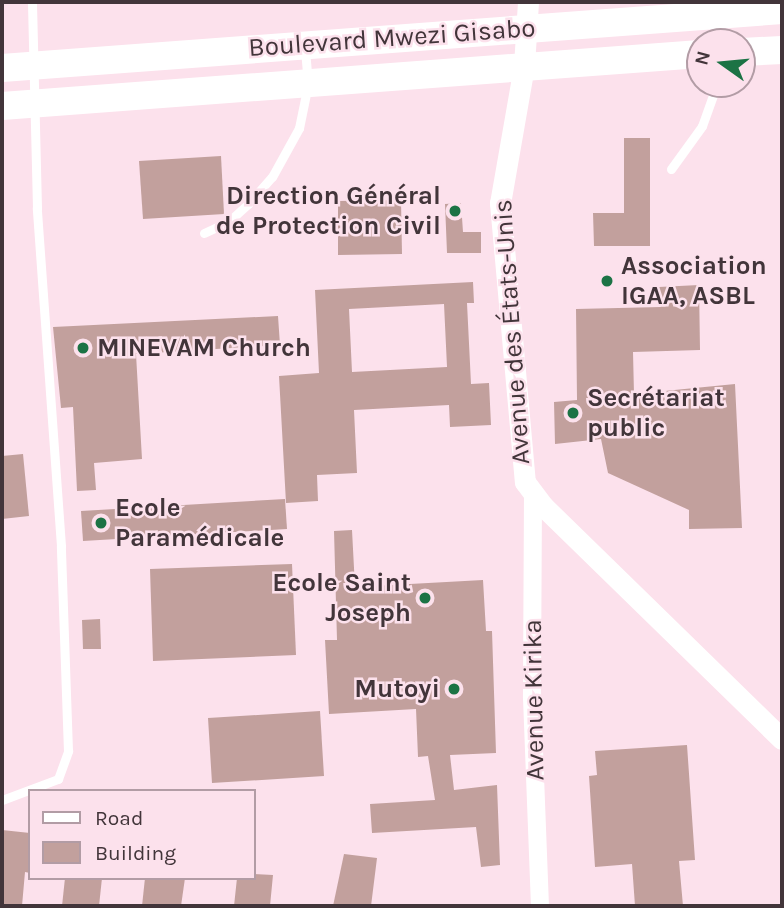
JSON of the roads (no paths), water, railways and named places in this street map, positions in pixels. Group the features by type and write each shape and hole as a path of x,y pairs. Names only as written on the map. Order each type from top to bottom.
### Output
{"main road":[{"name":"Boulevard Mwezi Gisabo","path":"2,68 304,43 527,15 779,10"},
{"path":"756,51 778,50"},
{"name":"Boulevard Mwezi Gisabo","path":"2,106 686,55"}],"street":[{"name":"Avenue des États-Unis","path":"527,15 524,66 500,203 522,473 533,494 782,739"},
{"name":"Avenue Kirika","path":"533,494 532,698 540,906"}],"lane":[{"path":"31,789 58,779 68,751 61,546 37,208 36,66 32,2"},
{"path":"716,12 718,28"},
{"path":"204,233 228,222 272,177 299,128 308,84 304,43"},
{"path":"671,169 702,126 713,98"},
{"path":"2,800 28,790"}],"place":[{"name":"Direction Général de Protection Civil","path":"455,211"},
{"name":"Association IGAA, ASBL","path":"607,281"},
{"name":"MINEVAM Church","path":"83,348"},
{"name":"Secrétariat public","path":"573,413"},
{"name":"Ecole Paramédicale","path":"101,523"},
{"name":"Ecole Saint Joseph","path":"425,598"},
{"name":"Mutoyi","path":"454,689"}]}
